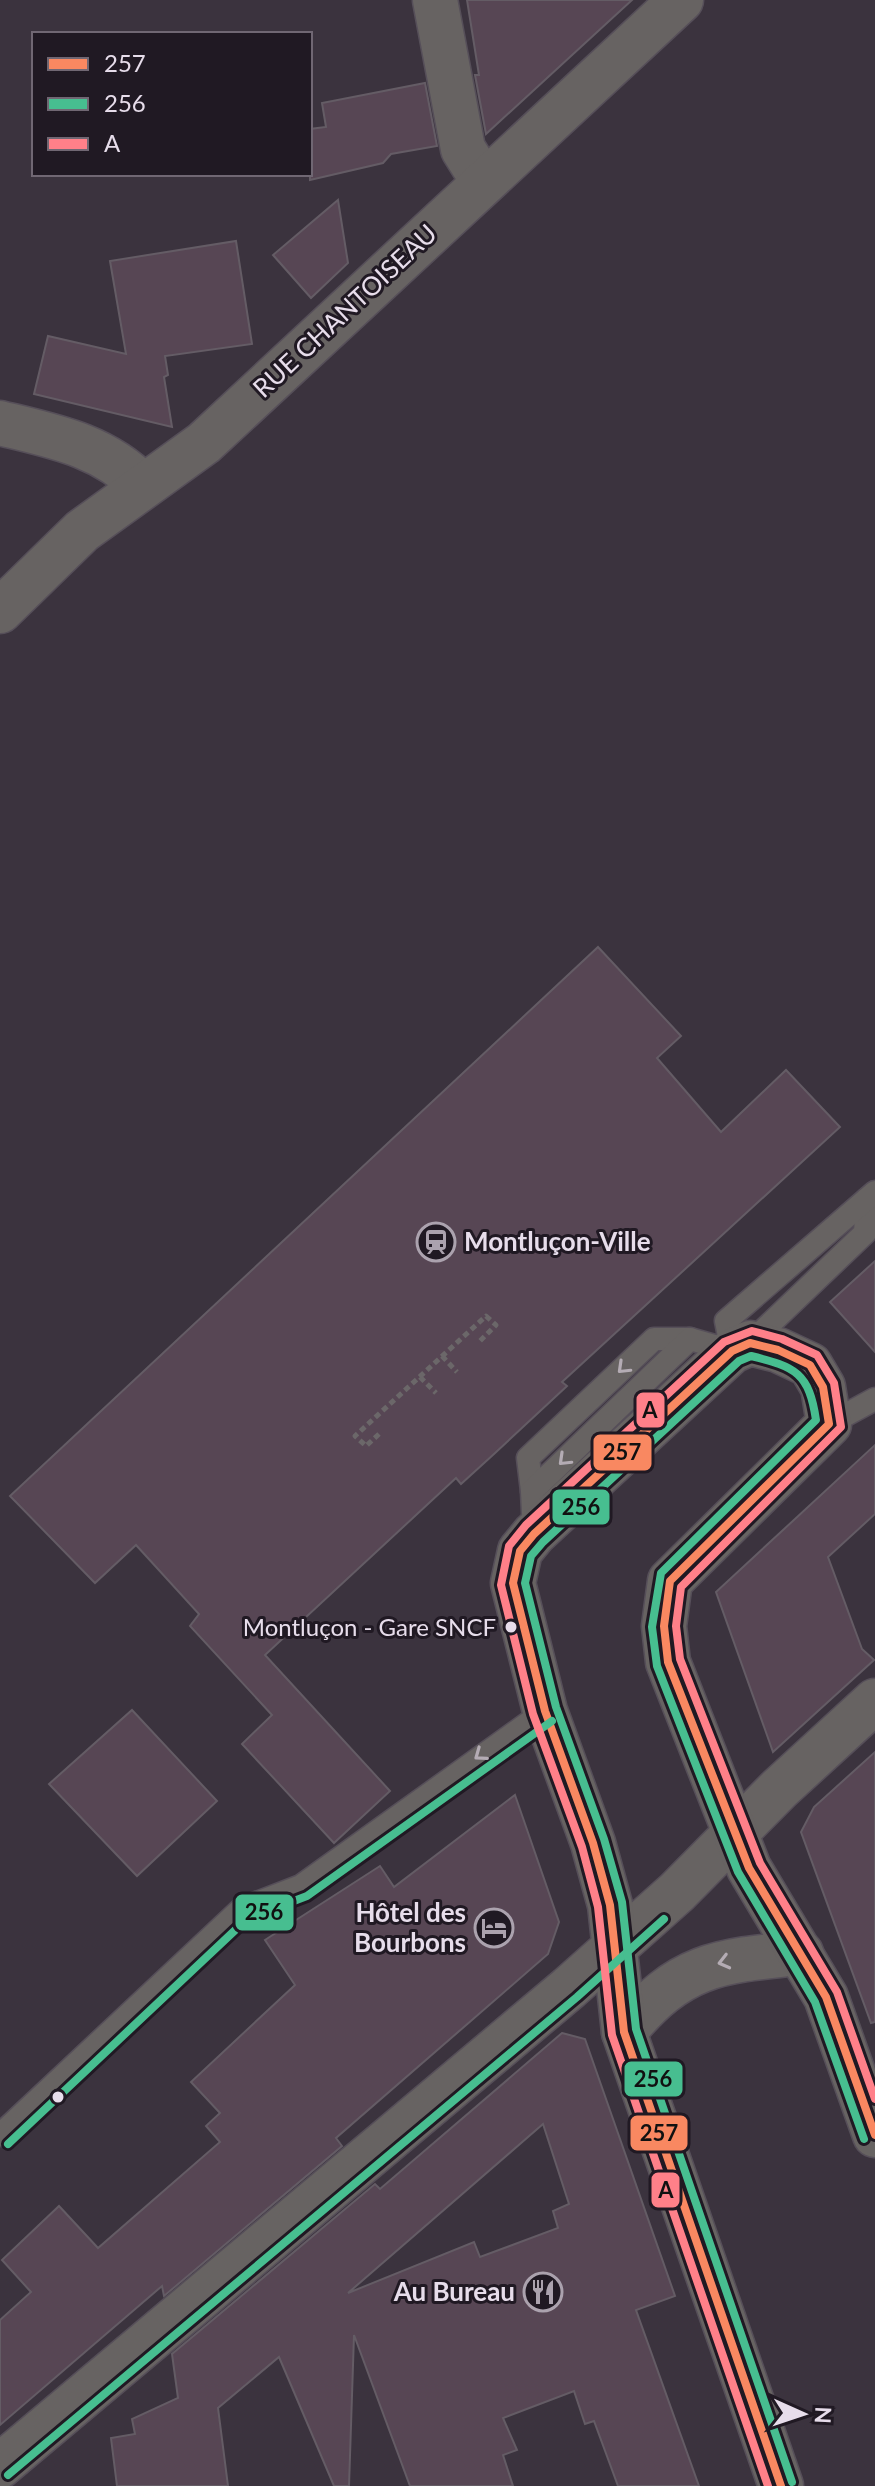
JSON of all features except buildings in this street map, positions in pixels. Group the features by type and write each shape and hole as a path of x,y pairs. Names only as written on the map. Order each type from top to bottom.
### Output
{"street":[{"path":"435,0 463,149 483,181"},
{"name":"RUE CHANTOISEAU","path":"0,611 82,531 204,443 681,0"},
{"path":"0,423 82,444 122,464 142,485"},
{"path":"781,2486 624,2032 610,1905 593,1843 545,1711 513,1583 533,1513 741,1347 778,1350 810,1365 823,1387 829,1424 670,1581 664,1626 668,1662 749,1868 826,1997 875,2135"},
{"path":"0,2466 569,1988 615,1943 677,1892 736,1837 779,1789 875,1701"},
{"path":"624,2032 648,2003 684,1977 732,1960 801,1953"}],"lane":[{"path":"741,1347 865,1233 871,1195"},
{"path":"741,1347 726,1321 871,1195"},
{"path":"533,1513 690,1339 741,1347"},
{"path":"829,1424 875,1399"},
{"path":"0,2135 241,1909 301,1886 545,1711"}],"path":[{"path":"379,1434 366,1446 355,1436 486,1316 496,1325 479,1342"},
{"path":"442,1356 457,1372"},
{"path":"420,1377 436,1393"}],"transit line":[{"name":"A","path":"768,2486 612,2035 598,1907 582,1847 533,1714 501,1585 509,1546 526,1525 724,1342 752,1331 782,1339 817,1355 834,1383 841,1427 681,1587 676,1626 680,1659 760,1863 837,1992 875,2099"},
{"name":"257","path":"781,2486 624,2032 610,1905 593,1843 545,1711 513,1583 520,1551 534,1534 732,1351 750,1343 778,1350 810,1365 823,1387 829,1424 670,1581 664,1626 668,1662 749,1868 826,1997 875,2135"},
{"name":"256","path":"792,2482 636,2029 622,1902 604,1839 556,1707 525,1583 531,1556 543,1542 739,1361 751,1356 779,1364 798,1374 809,1392 816,1420 661,1573 652,1627 657,1666 738,1872 815,2002 864,2139"},
{"name":"256","path":"8,2144 247,1919 307,1896 552,1721"},
{"name":"256","path":"8,2475 577,1997 664,1919"}],"place":[{"name":"Montluçon-Ville","path":"436,1242"},
{"name":"Montluçon - Gare SNCF","path":"511,1627"},
{"name":"Hôtel des Bourbons","path":"494,1928"},
{"name":"Au Bureau","path":"543,2292"}]}
